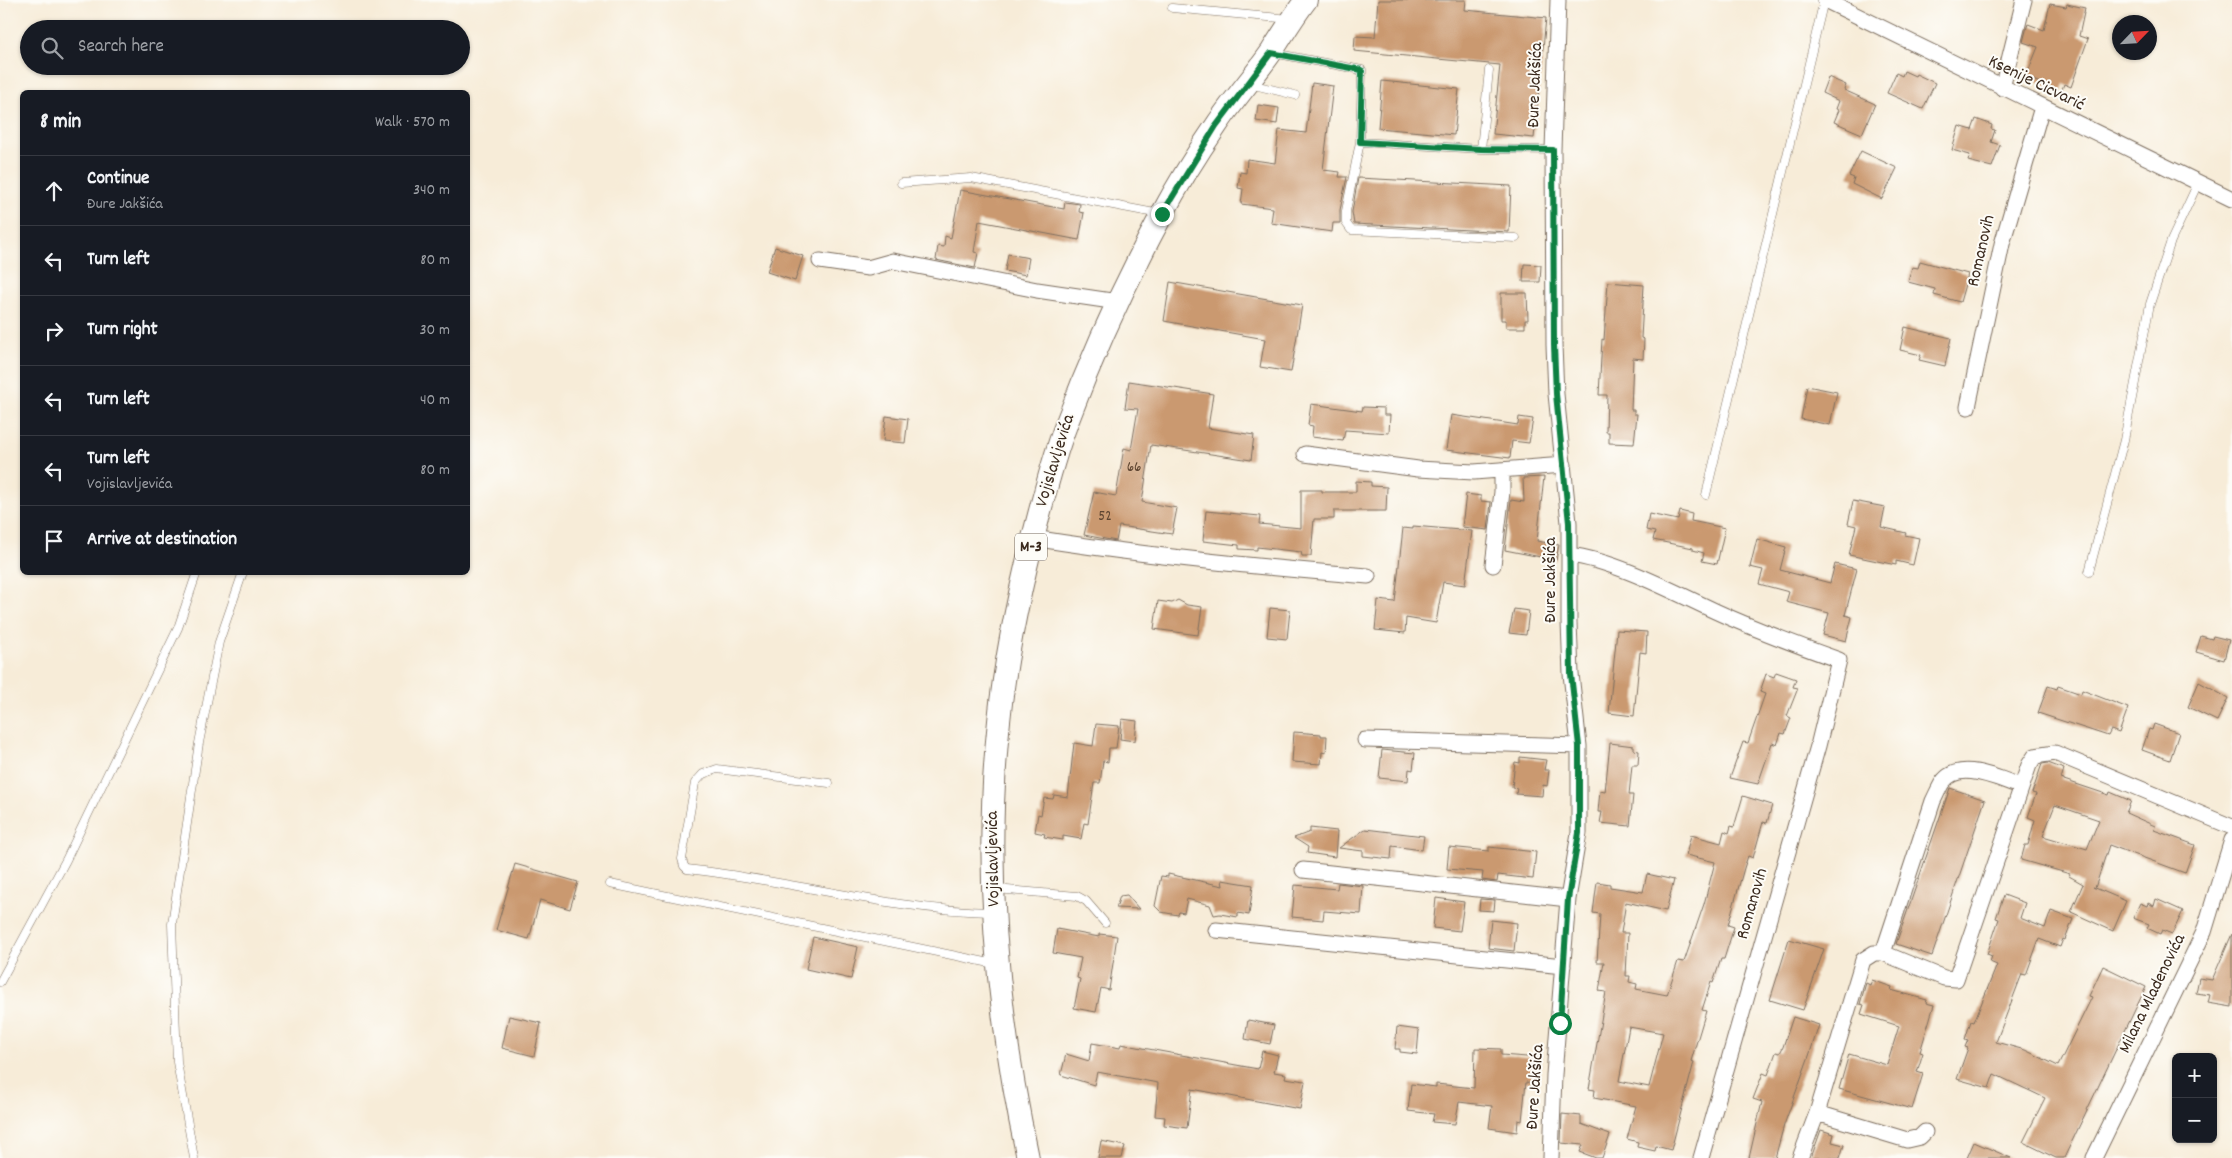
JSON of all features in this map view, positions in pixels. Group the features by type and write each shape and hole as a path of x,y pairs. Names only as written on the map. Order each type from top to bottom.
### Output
{"main road":[{"name":"Vojislavljevića","path":"1028,1158 1014,1095 1000,995 994,912 992,837 999,719 1012,633 1034,538 1065,428 1118,302 1162,214 1216,126 1271,53 1306,0"}],"street":[{"name":"Đure Jakšića","path":"1551,1158 1554,1075 1568,899 1579,833 1579,746 1571,674 1569,523 1554,345 1553,150 1558,0"},
{"name":"Ksenije Cicvarić","path":"1824,0 2232,199"},
{"path":"2002,88 2024,0"},
{"name":"Romanovih","path":"1968,407 2002,244 2042,107"},
{"path":"820,261 868,268 893,261 1037,290 1118,302"},
{"path":"1305,454 1418,469 1474,472 1564,466"},
{"path":"1493,565 1502,492 1502,471"},
{"path":"1034,538 1128,553 1221,564 1368,576"},
{"name":"Romanovih","path":"1569,555 1601,562 1656,584 1759,631 1839,660 1818,746 1700,1158"},
{"path":"1365,740 1579,746"},
{"path":"1800,1158 1817,1113 1863,960 1874,953 1884,953 1944,978 1956,979 2028,765 2035,756 2055,752 2232,828"},
{"path":"1884,953 1933,801 1943,781 1956,773 1972,771 2021,786"},
{"name":"Milana Mladenovića","path":"2094,1158 2204,932 2232,840"},
{"path":"1303,870 1568,899"},
{"path":"1216,930 1563,966"},
{"path":"1817,1113 1907,1140 1920,1137 1925,1132"}],"lane":[{"path":"1706,495 1824,0"},
{"path":"1172,8 1292,19"},
{"path":"1271,53 1362,70 1360,142 1346,211 1346,223 1351,230 1516,238"},
{"path":"1481,149 1489,70"},
{"path":"1248,83 1295,95"},
{"path":"1360,142 1481,149 1553,150"},
{"path":"901,182 971,178 1162,214"},
{"path":"2089,572 2124,440 2150,304 2171,241 2198,183"},
{"path":"0,982 66,860 174,637 195,575"},
{"path":"194,1158 177,1062 172,924 199,742 219,642 242,575"},
{"path":"829,783 717,769 703,774 695,783 682,859 684,866 687,869 719,872 896,904 994,912"},
{"path":"610,884 998,964"},
{"path":"994,889 1077,896 1086,901 1105,923"}],"building":[{"path":"1378,0 1466,0 1465,10 1546,18 1534,138 1493,134 1500,65 1354,51 1355,36 1375,37"},
{"path":"2050,4 2066,7 2067,4 2085,8 2079,36 2088,39 2071,87 2064,84 2061,92 2026,77 2038,47 2023,42 2027,27 2028,24 2044,30"},
{"path":"1904,71 1915,76 1916,74 1935,83 1923,109 1887,93 1896,73 1902,76"},
{"path":"1828,77 1846,85 1844,90 1875,104 1862,134 1834,122 1839,110 1836,109 1839,101 1822,93"},
{"path":"1382,81 1459,89 1454,135 1378,128"},
{"path":"1312,83 1333,86 1323,170 1340,172 1339,177 1347,177 1340,210 1340,223 1333,223 1332,232 1271,223 1273,208 1241,204 1243,189 1238,188 1240,172 1246,173 1247,159 1275,163 1279,130 1306,133"},
{"path":"1258,105 1279,108 1277,124 1256,121"},
{"path":"1976,119 1992,125 1991,129 1995,130 1991,142 2000,145 1992,167 1968,161 1970,155 1952,150 1959,126 1972,130"},
{"path":"1861,151 1897,168 1882,199 1852,184 1854,178 1849,176"},
{"path":"1358,178 1511,186 1509,232 1354,224 1352,212"},
{"path":"960,190 1064,209 1065,202 1080,204 1079,212 1084,213 1079,240 979,221 974,252 978,253 975,268 936,260 938,246 944,247 945,236 951,238"},
{"path":"775,247 803,256 795,281 767,272"},
{"path":"1008,254 1029,258 1026,275 1005,271"},
{"path":"1920,261 1968,274 1960,302 1934,295 1935,289 1908,282 1912,267 1918,268"},
{"path":"1524,264 1541,265 1540,282 1523,282"},
{"path":"1170,282 1302,305 1291,372 1260,367 1265,339 1164,321"},
{"path":"1608,282 1644,285 1641,338 1644,339 1643,359 1633,358 1631,410 1634,410 1634,414 1637,414 1634,444 1609,443 1609,432 1606,432 1607,395 1599,395"},
{"path":"1501,293 1527,293 1528,320 1525,320 1525,328 1506,328 1506,320 1501,320"},
{"path":"1905,327 1951,338 1945,366 1919,360 1921,355 1900,350"},
{"path":"1129,381 1213,394 1208,428 1254,435 1251,460 1151,445 1142,502 1177,508 1172,534 1119,526 1116,541 1084,535 1094,492 1116,496 1124,448 1131,450 1138,409 1125,408"},
{"path":"1807,386 1837,392 1830,425 1801,419"},
{"path":"1311,404 1362,411 1363,407 1384,408 1384,415 1390,415 1389,433 1345,430 1343,441 1312,437 1313,426 1308,425"},
{"path":"1451,415 1518,425 1519,417 1533,419 1529,443 1512,441 1510,458 1446,450"},
{"path":"886,416 908,419 905,443 883,441"},
{"path":"1544,477 1537,541 1559,545 1556,560 1505,550 1511,500 1524,502 1523,478"},
{"path":"1356,481 1371,482 1371,486 1387,487 1386,511 1334,511 1334,519 1314,519 1311,556 1302,556 1301,552 1257,547 1257,550 1239,549 1239,545 1203,541 1206,511 1260,516 1259,524 1301,528 1301,490 1356,492"},
{"path":"1466,494 1481,496 1481,501 1491,502 1488,530 1462,527"},
{"path":"1853,501 1885,507 1881,527 1919,538 1913,565 1896,561 1896,565 1849,555 1856,526 1848,524"},
{"path":"1680,511 1692,514 1691,521 1725,528 1717,564 1702,561 1704,553 1693,550 1693,548 1653,540 1655,532 1646,530 1649,514 1678,520"},
{"path":"1413,526 1472,531 1465,585 1443,582 1436,623 1406,618 1405,633 1375,630 1378,600 1395,602 1403,528 1413,529"},
{"path":"1757,539 1786,547 1780,570 1830,583 1835,564 1857,569 1845,615 1852,617 1846,641 1823,635 1829,613 1786,602 1789,592 1759,584 1763,570 1750,567"},
{"path":"1178,600 1187,605 1202,607 1198,635 1154,629 1158,601 1172,603"},
{"path":"1270,608 1290,610 1287,639 1267,637"},
{"path":"1514,609 1529,611 1526,635 1509,633"},
{"path":"1617,630 1647,632 1646,653 1640,652 1634,716 1609,713"},
{"path":"2201,636 2212,639 2213,636 2229,640 2224,660 2196,652"},
{"path":"1776,672 1796,679 1793,687 1798,688 1787,716 1791,718 1785,734 1781,733 1777,745 1772,743 1758,784 1730,778 1743,742 1748,743 1765,694 1760,692 1766,674 1774,677"},
{"path":"2199,682 2228,698 2217,721 2188,707"},
{"path":"2048,686 2057,689 2058,686 2081,694 2082,690 2128,708 2119,733 2111,730 2108,736 2038,713"},
{"path":"1122,719 1137,721 1135,741 1120,739"},
{"path":"1096,724 1119,726 1116,748 1109,748 1108,762 1103,761 1100,783 1094,783 1088,824 1084,823 1081,839 1063,836 1063,840 1044,837 1045,834 1035,832 1038,814 1041,815 1044,798 1053,799 1054,795 1068,797 1074,743 1093,746"},
{"path":"2154,724 2179,733 2170,760 2142,750 2149,729 2152,730"},
{"path":"1294,732 1327,736 1326,753 1322,752 1321,764 1292,762"},
{"path":"1610,743 1634,746 1634,750 1639,751 1638,765 1632,765 1629,795 1633,795 1630,826 1600,823 1602,812 1598,812 1600,791 1605,792"},
{"path":"1382,750 1415,753 1413,770 1409,769 1408,781 1379,778"},
{"path":"1520,757 1546,760 1544,770 1549,770 1547,786 1543,785 1542,796 1516,794 1517,788 1512,787 1515,762 1520,763"},
{"path":"2048,763 2064,769 2061,779 2109,795 2110,792 2131,801 2126,813 2155,826 2154,830 2195,845 2185,873 2109,845 2095,888 2126,901 2113,931 2071,912 2083,884 2069,876 2070,874 2021,860 2025,845 2028,845 2035,820 2028,817 2036,794 2032,793 2042,764","holes":["2055,805 2099,820 2087,849 2043,836"]},
{"path":"1950,788 1985,800 1932,956 1896,944"},
{"path":"1743,796 1772,805 1767,823 1763,822 1753,858 1748,856 1728,925 1734,927 1724,959 1721,959 1713,983 1711,982 1702,1010 1706,1011 1691,1061 1694,1062 1671,1150 1656,1146 1655,1151 1637,1147 1638,1142 1627,1139 1636,1106 1594,1098 1595,1090 1589,1089 1606,992 1599,991 1604,962 1597,962 1600,914 1593,913 1597,882 1610,884 1610,887 1643,892 1647,874 1674,880 1666,911 1626,902 1621,933 1628,933 1626,976 1630,976 1629,982 1637,984 1636,989 1667,995 1678,961 1684,962 1704,904 1715,862 1686,855 1691,835 1721,843 1724,831 1729,833 1731,826 1734,827","holes":["1629,1027 1663,1033 1649,1087 1619,1081"]},
{"path":"1310,828 1337,831 1335,857 1307,853 1308,847 1294,838 1310,832"},
{"path":"1365,829 1424,836 1422,850 1392,846 1391,859 1363,856 1363,851 1339,848"},
{"path":"1449,847 1489,851 1489,847 1536,852 1533,879 1498,875 1497,882 1482,880 1483,872 1447,869"},
{"path":"515,864 578,882 570,909 540,900 529,939 496,930"},
{"path":"1168,874 1223,886 1222,880 1253,885 1249,915 1238,913 1238,917 1214,915 1210,905 1187,899 1184,913 1179,912 1178,915 1161,912 1155,906 1161,876 1168,877"},
{"path":"1338,883 1363,886 1361,914 1324,911 1323,920 1292,917 1295,885 1337,889"},
{"path":"1127,895 1139,909 1116,908 1120,896"},
{"path":"2004,895 2025,903 2020,918 2045,928 2051,911 2073,919 2065,940 2063,939 2060,947 2039,939 2026,975 2022,974 1996,1042 2025,1050 2058,1066 2092,997 2089,996 2103,966 2146,987 2064,1158 2056,1158 2023,1142 2045,1098 1994,1074 1989,1088 1957,1079 1968,1048 1965,1047 1968,1040 1965,1039 1971,1021 1974,1022 1997,965 1990,962 1992,956 1987,954 1999,919 1996,918"},
{"path":"1436,898 1464,902 1460,931 1433,928"},
{"path":"1480,899 1495,900 1494,911 1479,910"},
{"path":"2156,899 2183,911 2172,934 2162,930 2160,934 2147,928 2149,924 2133,918 2140,903 2147,906 2148,903 2154,906"},
{"path":"1491,920 1517,923 1514,951 1488,948"},
{"path":"1057,929 1099,937 1099,934 1117,936 1109,990 1101,988 1096,1012 1074,1008 1080,979 1077,978 1081,958 1053,953"},
{"path":"2232,934 2232,1007 2208,1003 2210,995 2196,993 2199,978 2212,980"},
{"path":"813,937 858,947 851,979 806,969"},
{"path":"1789,939 1824,949 1803,1010 1770,1000"},
{"path":"1872,980 1892,987 1891,990 1927,1000 1926,1003 1934,1005 1920,1052 1923,1053 1917,1072 1923,1074 1912,1109 1839,1089 1849,1054 1887,1065 1899,1026 1861,1014 1864,1005 1860,1004 1866,983 1870,985"},
{"path":"509,1016 541,1023 534,1056 502,1048"},
{"path":"1793,1017 1819,1025 1784,1125 1775,1158 1749,1158 1762,1102 1753,1099 1763,1073 1768,1075 1776,1052 1780,1053 1783,1047"},
{"path":"1248,1020 1274,1025 1270,1044 1245,1039"},
{"path":"1397,1027 1419,1030 1417,1054 1400,1052 1400,1049 1395,1049"},
{"path":"1092,1043 1120,1048 1121,1044 1258,1069 1262,1051 1278,1055 1274,1072 1286,1074 1285,1078 1305,1081 1300,1109 1192,1089 1187,1128 1164,1125 1165,1117 1155,1116 1158,1083 1097,1072 1094,1085 1061,1075 1066,1054 1089,1061"},
{"path":"1475,1048 1501,1049 1501,1055 1539,1058 1537,1075 1533,1075 1532,1083 1526,1082 1522,1121 1518,1120 1517,1132 1489,1128 1492,1106 1459,1102 1455,1124 1432,1122 1434,1114 1408,1111 1411,1084 1436,1087 1436,1084 1474,1088"},
{"path":"1562,1114 1581,1116 1581,1124 1610,1135 1602,1158 1596,1158 1580,1152 1583,1145 1561,1143"},
{"path":"1821,1130 1834,1134 1832,1142 1844,1145 1840,1158 1811,1158"},
{"path":"1101,1141 1125,1146 1122,1158 1098,1158"},
{"path":"1974,1142 2011,1158 1967,1158"}],"route":[{"path":"1162,214 1216,126 1271,53 1360,68 1362,70 1360,142 1481,149 1553,150 1556,394 1567,492 1571,674 1579,746 1579,833 1568,899 1560,1023"}]}
